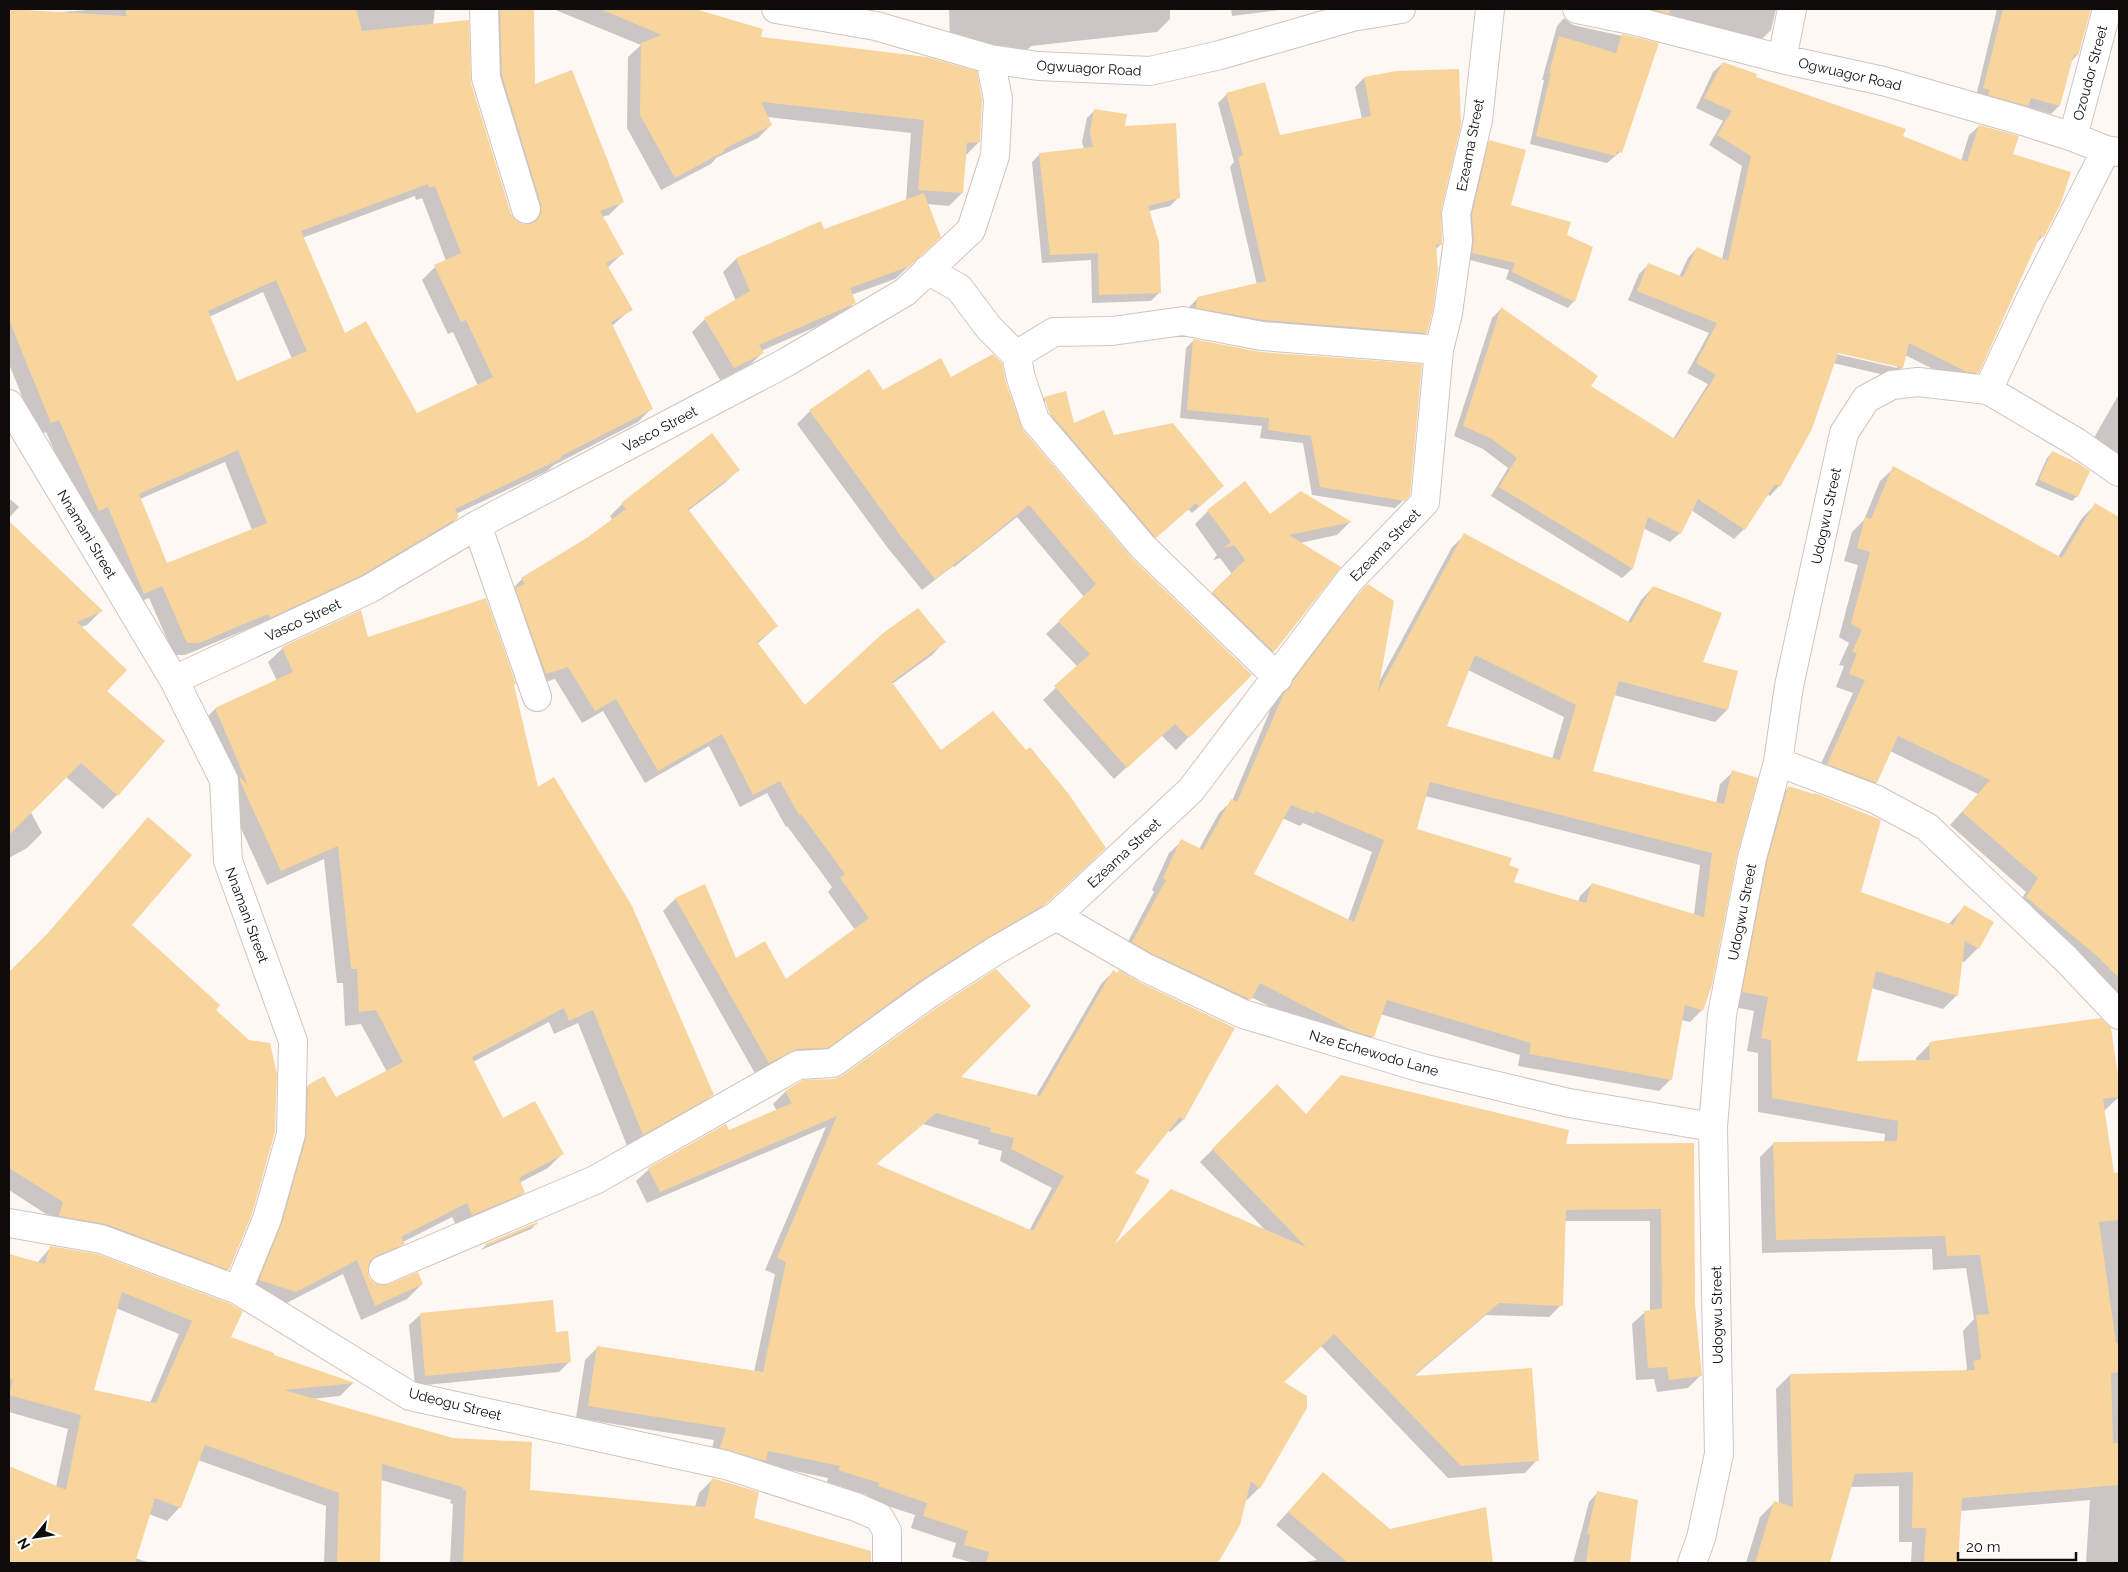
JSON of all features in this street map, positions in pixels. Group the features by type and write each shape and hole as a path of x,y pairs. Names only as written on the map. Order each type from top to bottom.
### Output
{"street":[{"path":"484,9 486,78 526,209"},
{"name":"Ogwuagor Road","path":"776,9 876,26 990,59 1038,66 1150,71 1220,55 1352,17 1401,9"},
{"name":"Ezeama Street","path":"384,1270 595,1180 798,1065 833,1063 938,988 995,951 1056,916 1191,790 1278,678 1349,581 1425,502 1439,350 1448,313 1458,241 1456,214 1478,120 1490,9"},
{"name":"Ogwuagor Road","path":"1577,9 1631,20 1782,59 1883,80 2073,137 2113,151"},
{"path":"1782,59 1792,9"},
{"name":"Ozoudor Street","path":"2073,137 2107,9"},
{"name":"Vasco Street","path":"174,680 369,589 477,525 785,363 905,292 971,230 995,156 998,99 990,59"},
{"path":"2113,151 2030,300 1988,390 2076,442 2119,472"},
{"path":"927,270 959,288 989,328 1016,355 1021,378 1035,420 1143,547 1278,678"},
{"path":"1016,355 1054,332 1112,331 1183,321 1262,336 1439,350"},
{"name":"Udogwu Street","path":"1692,1563 1701,1538 1719,1454 1713,1128 1722,1015 1752,858 1778,762 1789,686 1844,433 1866,399 1892,385 1918,382 1988,390"},
{"name":"Nnamani Street","path":"9,404 174,680 224,780 228,861 293,1041 291,1134 266,1219 238,1290"},
{"path":"477,525 537,697"},
{"path":"1778,762 1875,799 1928,827 2066,959 2119,1015"},
{"name":"Nze Echewodo Lane","path":"1056,916 1146,968 1243,1014 1422,1068 1569,1104 1713,1128"},
{"name":"Udeogu Street","path":"9,1223 101,1239 238,1290 410,1396 726,1465 856,1507 879,1517 887,1531 887,1563"}],"building":[{"path":"9,9 126,16 126,9 356,9 362,31 469,20 471,83 511,214 516,221 530,224 537,220 541,213 541,205 502,75 500,9 534,9 535,84 572,70 624,202 600,211 624,254 606,263 633,310 611,322 653,409 561,456 562,458 455,509 459,517 362,575 270,618 268,614 199,643 187,643 162,586 144,594 108,507 99,511 59,420 51,423 9,320","holes":["428,184 429,188 435,186 461,253 434,265 461,322 466,320 493,377 417,413 366,321 345,333 301,231","276,280 307,351 237,381 208,311","238,450 267,523 167,563 139,494"]},
{"path":"600,9 695,9 763,29 761,37 927,57 977,71 982,100 980,142 967,143 963,193 918,190 924,120 761,102 772,125 724,149 725,151 675,178 640,115 641,43 662,35"},
{"path":"1650,9 1670,9 1669,14"},
{"path":"2003,9 2091,9 2078,56 2074,54 2060,106 2031,98 2028,106 1988,95 1990,90 1983,88"},
{"path":"1622,34 1659,43 1622,153 1617,151 1616,156 1536,136 1559,36 1616,53"},
{"path":"1723,62 1757,74 1756,77 1906,129 1903,136 1967,162 1979,125 2019,136 2013,154 2071,172 2061,203 2044,237 2040,236 1979,373 1967,372 1909,343 1903,368 1838,353 1812,429 1780,487 1775,484 1745,530 1698,499 1681,534 1648,517 1633,569 1499,487 1517,458 1492,439 1463,426 1501,307 1598,376 1591,386 1675,439 1716,375 1696,363 1717,323 1637,291 1648,263 1683,277 1697,247 1728,261 1751,156 1717,135 1732,111 1704,98"},
{"path":"1459,69 1461,125 1441,211 1442,245 1436,244 1438,270 1433,310 1427,333 1264,320 1196,308 1197,297 1266,281 1238,157 1243,155 1226,93 1265,82 1280,135 1371,116 1364,77 1396,71"},
{"path":"1094,109 1127,114 1125,126 1176,123 1180,198 1148,206 1159,242 1161,293 1099,295 1098,253 1050,255 1039,153 1093,147 1090,133"},
{"path":"1489,140 1526,150 1511,205 1571,222 1567,235 1593,247 1575,302 1512,272 1515,263 1472,253 1474,240 1472,215"},
{"path":"924,193 941,237 910,266 850,288 856,303 759,345 764,353 734,368 704,318 750,291 736,258 821,221 824,229"},
{"path":"1193,339 1261,352 1422,364 1410,495 1405,501 1320,487 1311,436 1268,430 1269,418 1187,410"},
{"path":"993,354 1002,363 1006,383 1023,430 1132,558 1252,675 1189,738 1175,724 1127,768 1054,686 1090,654 1058,621 1096,584 1029,505 967,556 935,579 900,535 809,410 869,369 883,390 941,358 951,377"},
{"path":"1066,391 1074,423 1104,410 1114,435 1173,423 1224,486 1199,507 1196,503 1156,538 1049,412 1044,397"},
{"path":"712,433 740,470 688,509 778,626 757,642 805,705 883,633 918,608 946,642 892,682 941,750 993,711 1026,750 1030,747 1068,793 1106,848 1047,903 921,980 828,1048 797,1049 769,1063 675,898 705,884 736,958 765,941 786,979 869,918 840,878 845,874 801,814 799,815 780,781 753,795 722,734 658,771 616,699 595,711 568,667 546,674 515,588 525,584 521,578 588,537 626,509 621,503"},
{"path":"2052,451 2080,464 2090,471 2078,497 2039,480"},
{"path":"1893,466 2062,558 2095,503 2119,517 2119,978 2096,955 2026,897 2038,878 1962,812 1990,780 1898,736 1877,783 1827,764 1865,680 1849,674 1857,653 1852,652 1862,630 1851,624 1870,552 1857,548 1865,517 1871,519"},
{"path":"1245,481 1270,514 1301,491 1352,522 1289,535 1341,567 1274,652 1212,592 1245,560 1234,545 1223,548 1231,542 1207,510"},
{"path":"9,521 103,611 77,622 127,670 107,691 165,741 118,796 81,763 9,835"},
{"path":"1464,533 1631,623 1653,586 1722,613 1703,662 1738,671 1728,710 1619,681 1593,771 1724,804 1732,770 1758,778 1737,855 1712,985 1703,1011 1685,1005 1672,1080 1529,1054 1531,1043 1387,1000 1374,1037 1353,1031 1260,983 1251,1000 1153,954 1132,942 1166,880 1163,878 1181,839 1203,850 1231,799 1237,802 1284,693 1290,688 1293,681 1368,584 1394,601 1378,692","holes":["1475,655 1576,705 1560,760 1447,726","1430,782 1712,853 1704,917 1592,883 1586,903 1514,882 1519,869 1509,865 1512,858 1417,829","1291,805 1314,814 1315,811 1384,840 1354,922 1254,874"]},
{"path":"486,598 516,684 514,685 538,787 554,777 632,906 714,1095 643,1135 593,1010 569,1021 564,1008 472,1057 503,1118 535,1101 564,1154 519,1178 525,1193 472,1215 467,1203 401,1237 405,1244 376,1256 370,1261 368,1268 369,1277 374,1283 381,1285 389,1284 418,1272 423,1284 375,1306 357,1260 296,1292 259,1280 282,1223 306,1138 308,1085 324,1076 336,1097 403,1062 376,1010 359,1012 357,969 351,969 338,846 281,871 240,781 240,777 248,785 215,708 293,672 282,647 361,610 368,637"},
{"path":"1788,786 1815,793 1881,820 1861,892 1953,925 1964,905 1994,922 1979,949 1965,941 1958,996 1876,971 1857,1061 1930,1060 1929,1043 1934,1041 2101,1018 2111,1028 2119,1082 2119,1097 2103,1099 2114,1173 2119,1172 2119,1220 2099,1222 2116,1343 2119,1343 2119,1372 2111,1373 2113,1443 2119,1443 2119,1485 1962,1498 1958,1563 1924,1563 1926,1528 1912,1528 1913,1472 1855,1474 1830,1563 1755,1563 1774,1501 1793,1507 1790,1374 1975,1370 1973,1361 1981,1359 1976,1315 1989,1314 1980,1255 1947,1256 1945,1236 1776,1240 1773,1142 1897,1141 1898,1121 1772,1098 1771,1040 1761,1038 1768,997 1742,992 1767,862"},
{"path":"148,817 192,855 132,925 220,1005 216,1010 249,1040 270,1043 277,1074 275,1132 252,1214 229,1270 106,1224 59,1216 63,1202 9,1168 9,972 49,932"},
{"path":"996,969 1031,1006 961,1077 1040,1096 1113,970 1117,973 1119,970 1139,982 1235,1028 1184,1120 1180,1117 1135,1173 1150,1180 1115,1244 1171,1189 1306,1247 1212,1149 1277,1084 1306,1114 1341,1075 1569,1130 1566,1144 1694,1143 1695,1305 1702,1376 1669,1380 1667,1367 1648,1368 1644,1311 1662,1308 1661,1209 1566,1210 1563,1306 1499,1303 1413,1376 1532,1368 1539,1461 1461,1466 1334,1334 1284,1382 1307,1396 1307,1408 1260,1489 1251,1481 1240,1525 1218,1563 986,1563 989,1552 964,1545 968,1531 923,1516 927,1503 878,1486 879,1483 838,1470 840,1466 768,1451 766,1461 720,1448 726,1428 588,1406 597,1346 763,1372 786,1262 777,1258 837,1116 660,1192 648,1168 726,1124 729,1130 792,1103 785,1091 803,1080 834,1079 842,1076 939,1006","holes":["936,1113 991,1128 990,1132 1014,1138 1011,1149 1064,1176 1033,1231 876,1164"]},
{"path":"537,1222 538,1224 486,1246 485,1244"},
{"path":"50,1246 97,1254 231,1304 243,1311 231,1337 274,1353 274,1355 355,1383 284,1390 453,1438 532,1442 530,1490 705,1507 712,1478 759,1492 754,1518 871,1551 871,1563 463,1563 466,1490 463,1490 463,1487 382,1464 380,1563 337,1563 339,1493 205,1445 181,1508 155,1498 135,1563 9,1563 9,1466 66,1490 81,1415 9,1395 13,1380 9,1378 9,1254 45,1264","holes":["122,1292 192,1321 156,1403 94,1390"]},
{"path":"553,1300 556,1332 568,1331 571,1362 425,1376 420,1313"},
{"path":"1323,1472 1390,1529 1486,1507 1493,1563 1348,1563 1288,1512"},
{"path":"1597,1491 1638,1500 1630,1563 1586,1563 1590,1534 1587,1534"}]}
